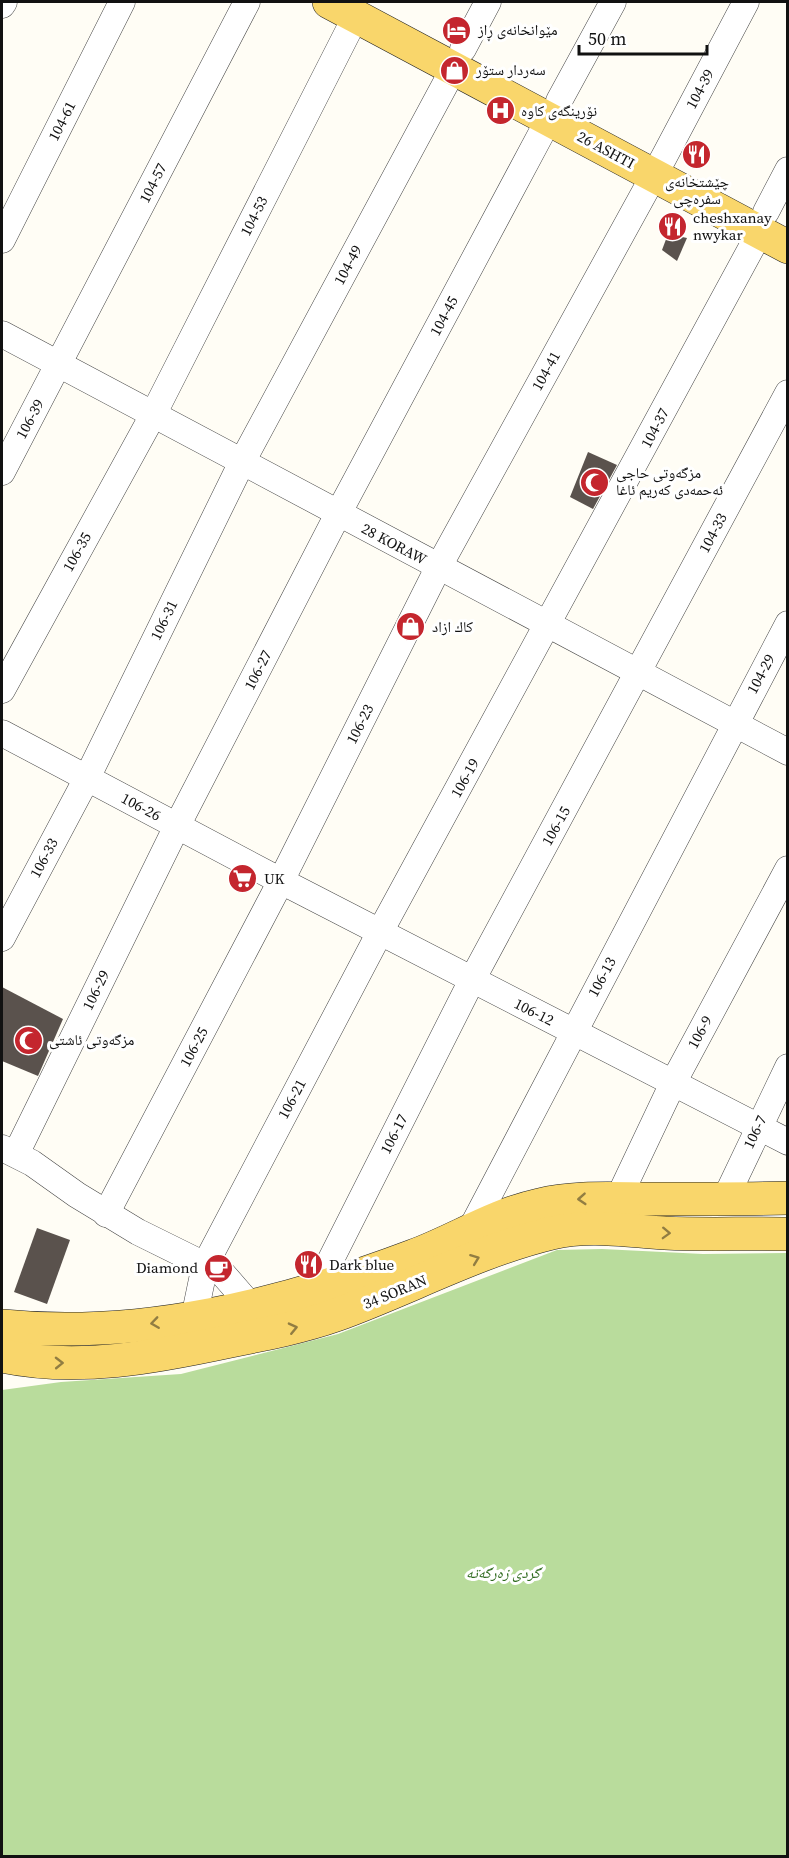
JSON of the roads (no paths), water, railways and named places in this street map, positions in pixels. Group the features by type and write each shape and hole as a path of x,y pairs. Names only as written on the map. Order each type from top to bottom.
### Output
{"main road":[{"name":"26 ASHTI","path":"353,6 458,58 775,229"},
{"name":"34 SORAN","path":"5,1358 44,1363 112,1361 190,1350 316,1289 416,1255 503,1216 538,1205 578,1199 788,1198"},
{"name":"34 SORAN","path":"2,1326 74,1329 150,1324 194,1318 251,1321 334,1316 477,1258 555,1232 606,1230 788,1234"}],"street":[{"name":"104-61","path":"2,240 122,2"},
{"name":"104-57","path":"59,365 247,2"},
{"name":"104-49","path":"242,462 488,2"},
{"name":"104-45","path":"338,514 613,2"},
{"name":"104-39","path":"659,166 746,2"},
{"name":"104-53","path":"153,415 353,6"},
{"name":"104-41","path":"438,568 659,166"},
{"name":"104-37","path":"549,623 775,229 788,170"},
{"name":"28 KORAW","path":"2,334 438,568 549,623 788,752"},
{"name":"106-39","path":"2,472 59,365"},
{"name":"104-33","path":"639,673 788,393"},
{"name":"106-35","path":"2,690 153,415"},
{"name":"106-31","path":"87,778 242,462"},
{"name":"106-27","path":"177,826 338,514"},
{"name":"106-23","path":"281,881 438,568"},
{"name":"106-19","path":"380,932 549,623"},
{"name":"104-29","path":"734,724 788,624"},
{"name":"106-15","path":"472,980 639,673"},
{"name":"106-13","path":"470,1231 734,724"},
{"name":"106-26","path":"2,733 281,881"},
{"name":"106-33","path":"2,938 87,778"},
{"name":"106-29","path":"9,1151 177,826"},
{"name":"106-9","path":"618,1198 673,1083 788,868"},
{"name":"106-12","path":"281,881 573,1032 777,1134"},
{"name":"106-25","path":"106,1214 281,881"},
{"name":"106-21","path":"194,1318 205,1265 380,932"},
{"name":"106-17","path":"316,1289 472,980"},
{"name":"106-7","path":"725,1199 777,1134 788,1067"},
{"path":"9,1151 106,1214 205,1265 231,1281 251,1321"}],"place":[{"name":"مێوانخانەی ڕاز","path":"457,30"},
{"name":"سەردار ستۆر","path":"455,70"},
{"name":"نۆرینگەی کاوە","path":"500,111"},
{"name":"چێشتخانەی سفرەچی","path":"697,155"},
{"name":"cheshxanay nwykar","path":"672,227"},
{"name":"مزگەوتی حاجی ئەحمەدی کەریم ئاغا","path":"595,482"},
{"name":"كاك ازاد","path":"411,627"},
{"name":"UK","path":"243,879"},
{"name":"مزگەوتی ئاشتی","path":"28,1040"},
{"name":"Dark blue","path":"308,1265"},
{"name":"Diamond","path":"219,1268"}],"park label":[{"name":"گردی زەرگەتە","path":"503,1573"}]}
